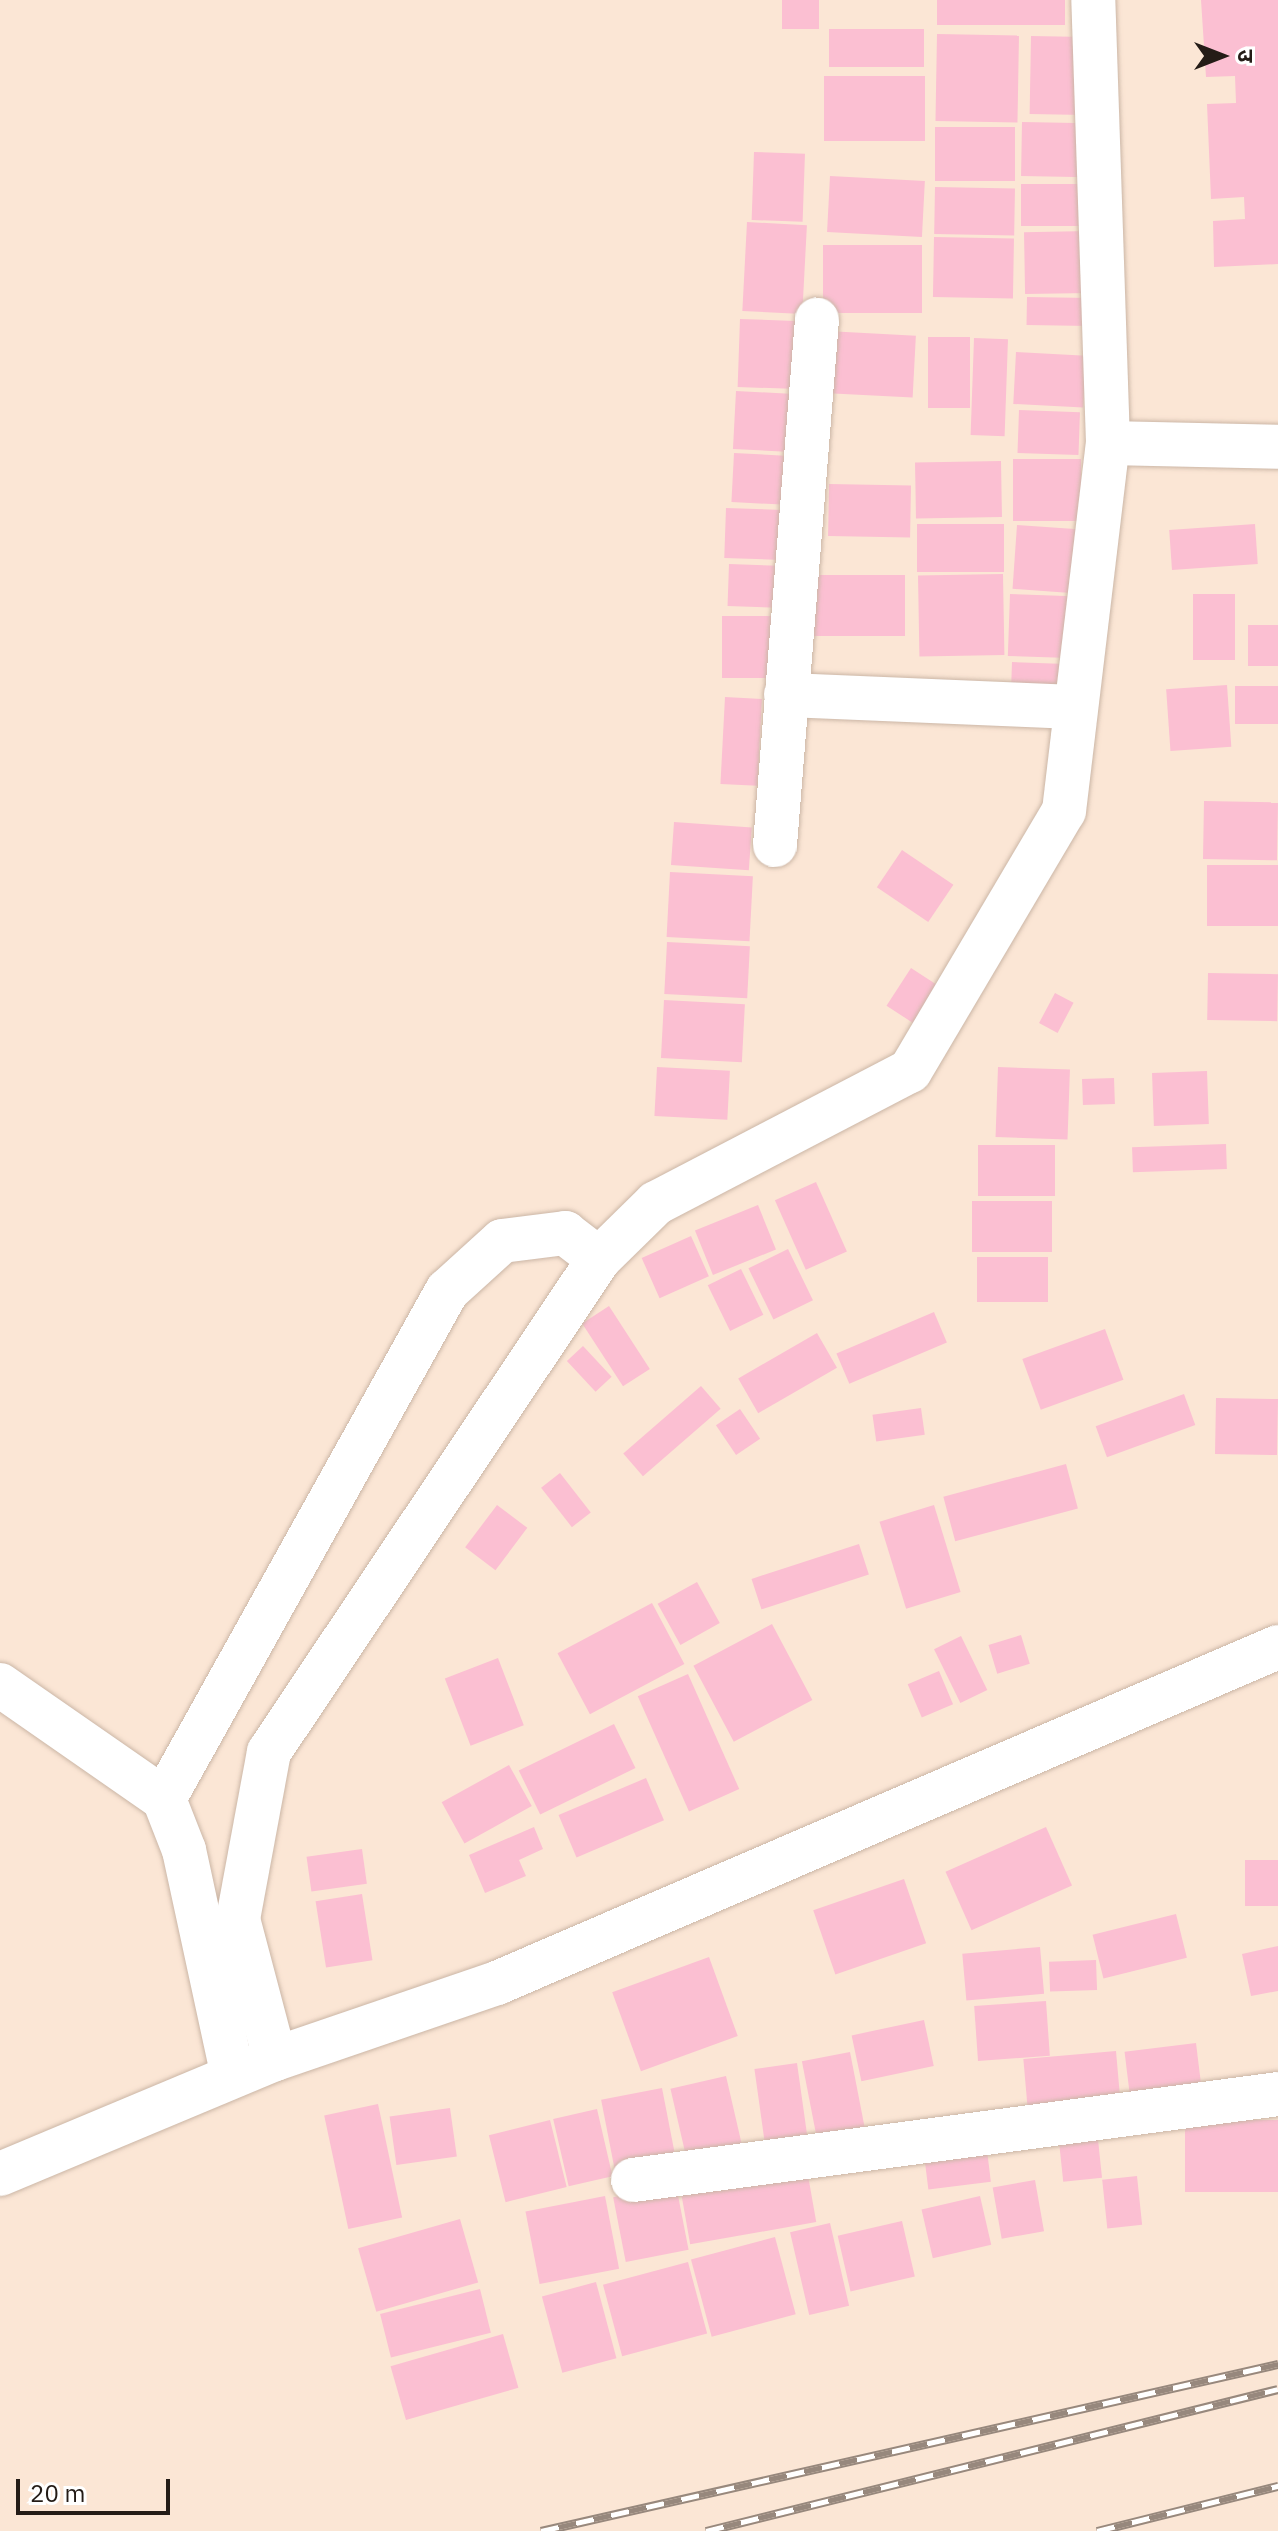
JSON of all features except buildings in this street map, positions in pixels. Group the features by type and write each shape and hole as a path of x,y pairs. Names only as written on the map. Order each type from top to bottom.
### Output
{"street":[{"path":"275,2059 238,1919 269,1752 599,1259 656,1203 910,1071 1064,811 1108,443 1093,0"},
{"path":"775,845 817,320"},
{"path":"1108,443 1278,447"},
{"path":"786,695 1076,707"},
{"path":"164,1799 447,1291 502,1241 565,1233 599,1259"},
{"path":"0,2174 275,2059 497,1983 1278,1647"},
{"path":"0,1685 164,1799 184,1850 233,2076"},
{"path":"633,2180 1276,2091"}],"railway":[{"path":"541,2531 1278,2364"},
{"path":"706,2531 1278,2389"},
{"path":"1097,2531 1278,2486"}]}
